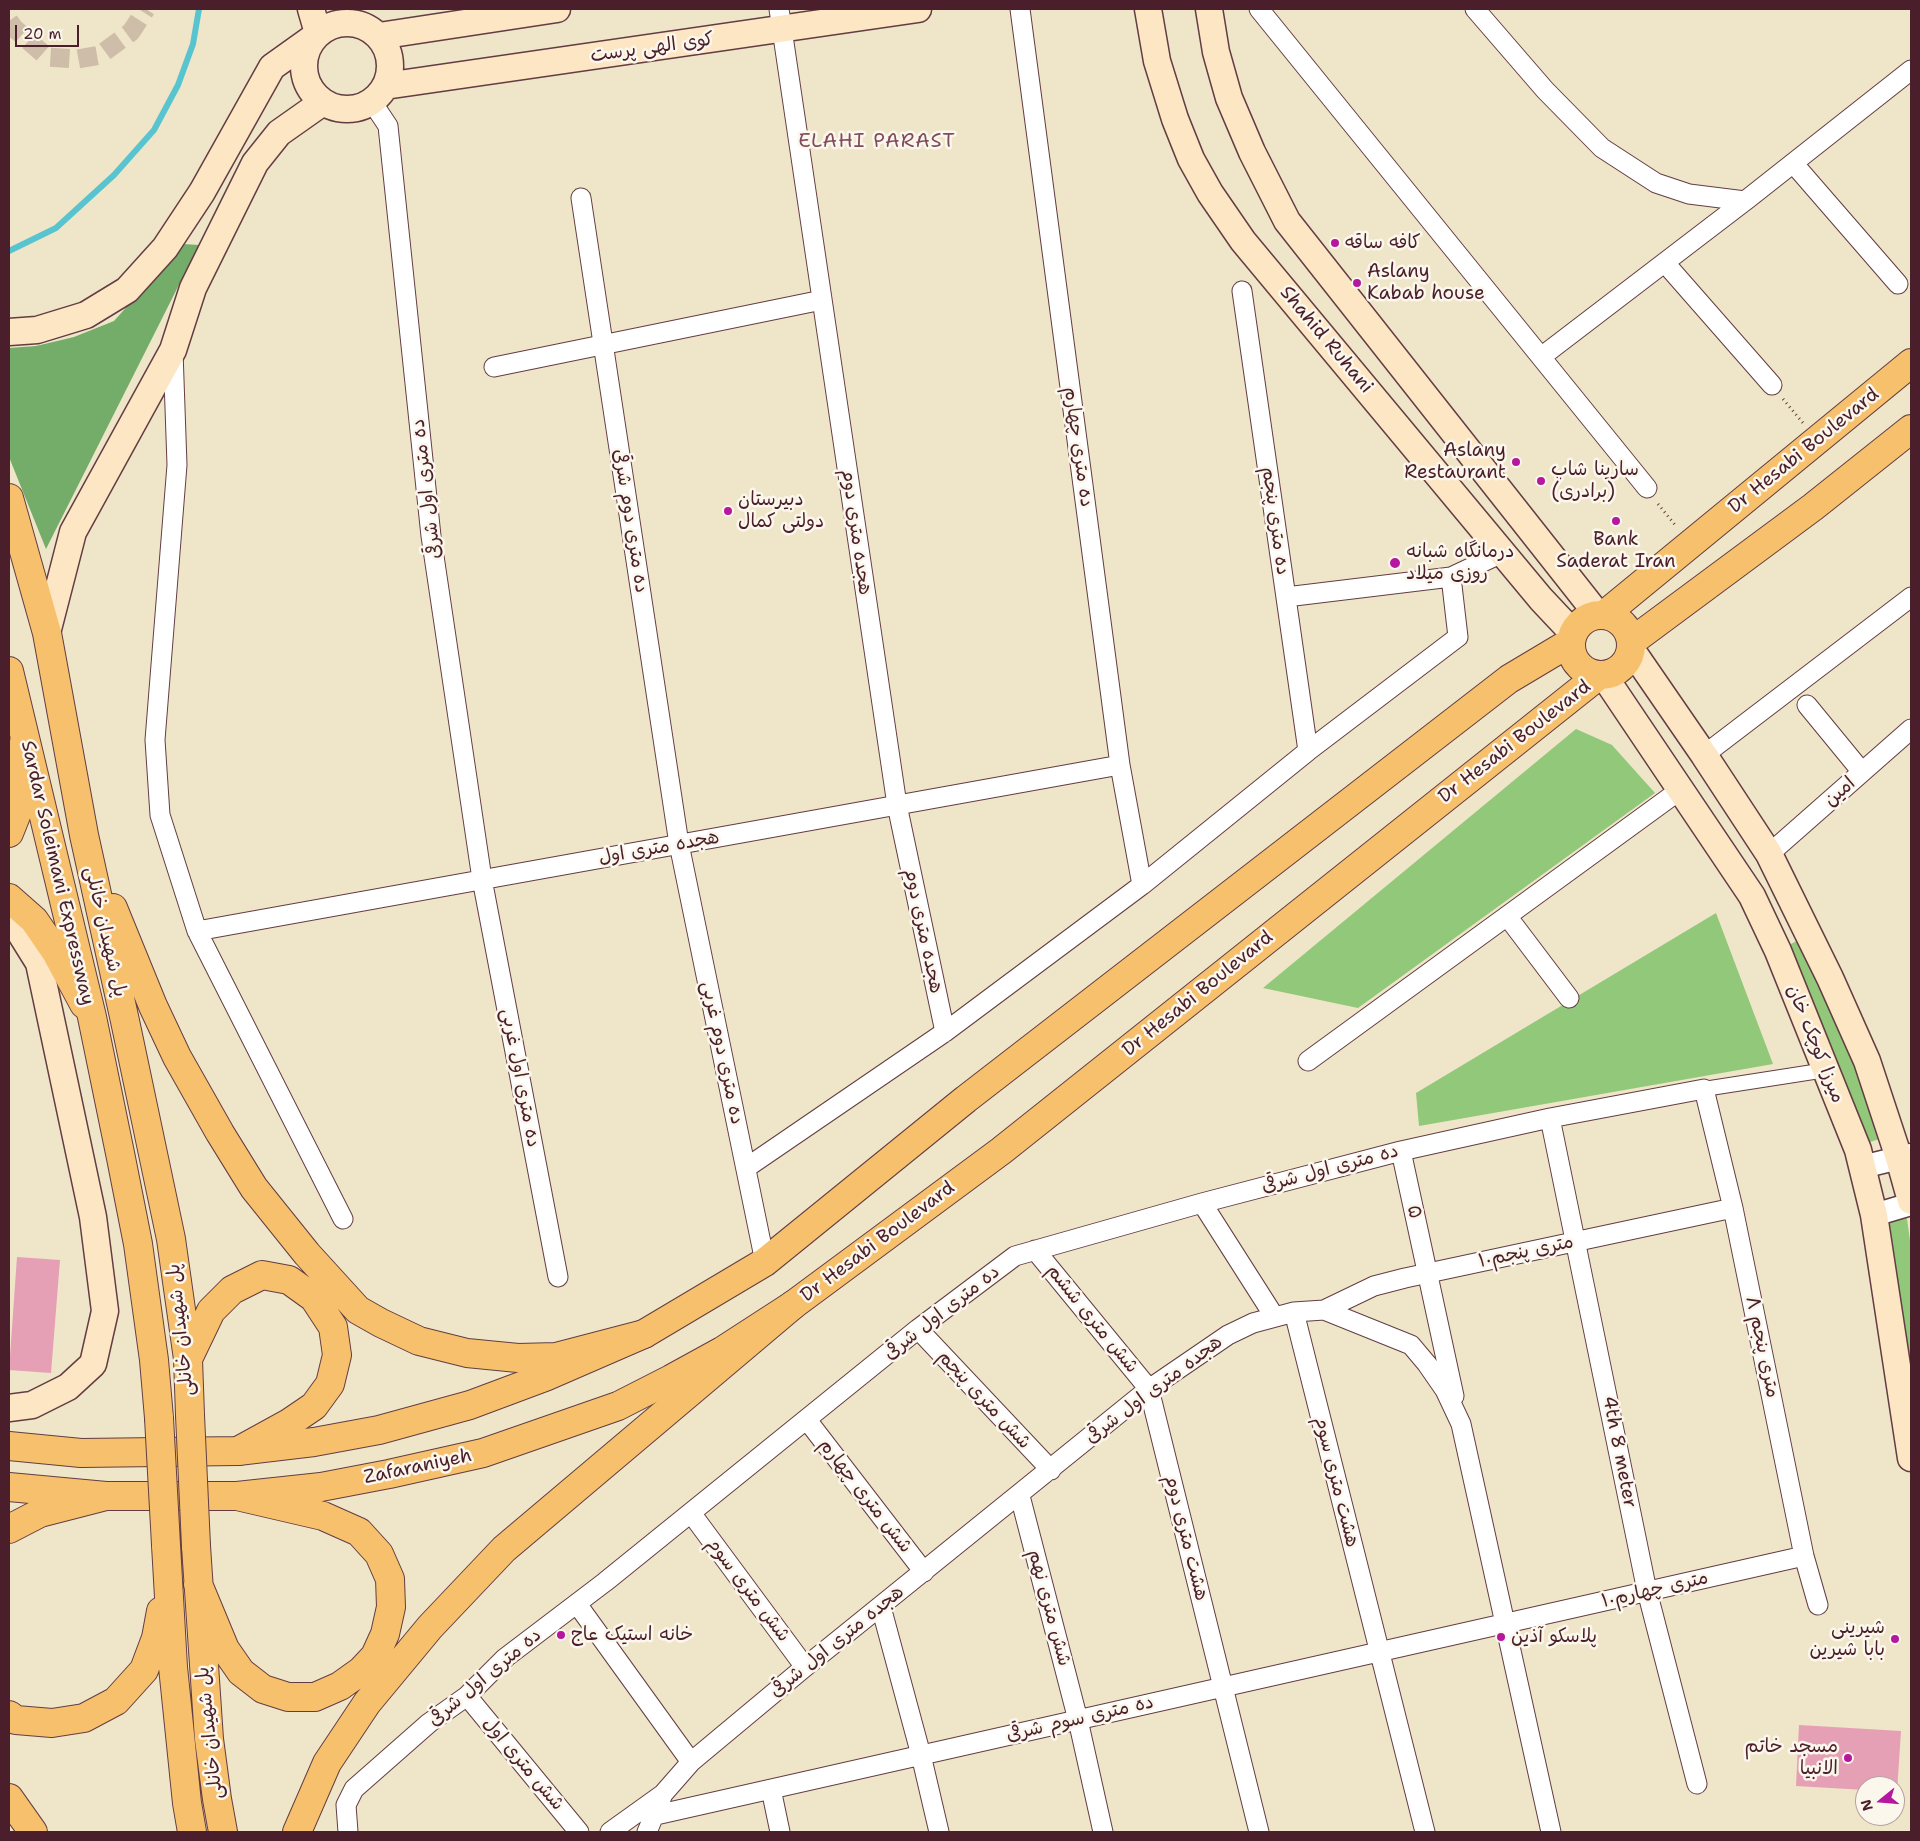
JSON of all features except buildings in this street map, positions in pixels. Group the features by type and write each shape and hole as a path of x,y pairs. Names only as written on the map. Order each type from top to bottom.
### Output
{"main road":[{"path":"379,36 451,17 557,9"},
{"name":"کوی الهی پرست","path":"378,94 781,19 918,9"},
{"name":"Shahid Ruhani","path":"1148,9 1157,61 1174,119 1191,159 1210,193 1243,241 1572,638"},
{"path":"1209,9 1216,52 1229,98 1252,152 1287,221 1601,615"},
{"path":"9,332 38,330 86,315 126,290 165,248 202,192 272,66 314,26 329,26 351,16 379,36 387,48 390,63 389,78 378,94 361,107 348,109 335,107 323,102 312,92 306,78 304,64 314,26"},
{"path":"47,633 73,532 173,350 193,288 255,163 279,133 323,102"},
{"name":"Dr Hesabi Boulevard","path":"1601,615 1818,441 1911,363"},
{"path":"1631,645 1911,429"},
{"name":"Sardar Soleimani Expressway","path":"9,498 47,633 84,835"},
{"path":"9,1446 82,1453 238,1451 314,1442 379,1430 470,1404 545,1377 644,1334 765,1262 966,1099 1509,679 1572,638 1583,621 1592,616 1601,615 1620,622 1627,629 1631,645 1628,659 1614,673 1601,676 1585,671 1572,656 1572,638"},
{"name":"میرزا کوچک خان","path":"1631,645 1769,854 1808,932 1867,1061 1905,1157 1911,1202"},
{"name":"Sardar Soleimani Expressway","path":"9,671 92,1017"},
{"name":"Dr Hesabi Boulevard","path":"793,1305 1000,1151 1601,676"},
{"name":"میرزا کوچک خان","path":"1601,676 1752,896 1776,948 1858,1150 1874,1215 1911,1458"},
{"path":"9,833 18,813 25,736"},
{"path":"84,835 153,1006 177,1057 220,1133 254,1188 307,1254 358,1310 419,1341 467,1353 518,1358 556,1357 644,1334"},
{"name":"پل شهیدان خانلی","path":"84,835 126,1021 171,1239 188,1359 198,1584 209,1739 216,1799 224,1832"},
{"path":"1752,896 1781,878"},
{"path":"9,898 34,920 56,952 92,1017"},
{"path":"9,920 16,926 39,963 94,1217 105,1311 93,1364 68,1387 32,1405 9,1408"},
{"path":"1776,948 1808,932"},
{"name":"پل شهیدان خانلی","path":"92,1017 138,1244 154,1360 173,1667 187,1802 192,1832"},
{"path":"188,1359 211,1311 232,1290 262,1276 289,1280 314,1298 333,1327 337,1355 330,1384 314,1406 289,1423 238,1451"},
{"path":"297,1832 327,1762 367,1703 430,1626 504,1549 793,1305"},
{"name":"Zafaraniyeh","path":"9,1487 106,1496 237,1496 320,1487 483,1453 618,1406 722,1351 793,1305"},
{"path":"9,1529 40,1513 106,1496"},
{"path":"198,1584 225,1650 241,1672 263,1689 288,1697 315,1697 340,1686 361,1671 375,1656 386,1634 391,1607 390,1579 379,1554 359,1532 323,1516 237,1496"},
{"path":"9,1715 16,1720 52,1723 84,1718 116,1701 144,1670 156,1638 167,1577"},
{"path":"9,1798 33,1832"}],"street":[{"name":"ده متری چهارم","path":"1020,9 1120,765 1142,885"},
{"path":"1259,9 1646,488"},
{"path":"1475,9 1545,90 1602,148 1656,184 1689,194 1745,201"},
{"name":"هجده متری دوم","path":"781,19 896,805 945,1032"},
{"path":"1541,357 1910,74"},
{"name":"ده متری اول شرقی","path":"378,94 388,126 431,536 482,879"},
{"path":"1793,163 1898,284"},
{"name":"ده متری دوم شرقی","path":"581,198 678,844"},
{"path":"1665,263 1772,385"},
{"name":"ده متری پنجم","path":"1242,291 1308,751"},
{"path":"494,367 822,300"},
{"path":"173,350 177,465 155,740 160,815 197,931 343,1219"},
{"path":"1286,597 1451,577 1502,553"},
{"path":"746,1168 945,1032 1142,885 1308,751 1458,636 1451,577"},
{"path":"1704,755 1911,597"},
{"path":"1807,704 1862,772"},
{"name":"امین","path":"1769,854 1911,729"},
{"name":"هجده متری اول","path":"197,931 1120,765"},
{"path":"1308,1061 1680,790"},
{"name":"ده متری دوم غربی","path":"678,844 765,1262"},
{"name":"ده متری اول غربی","path":"482,879 558,1277"},
{"path":"1507,916 1569,998"},
{"path":"1704,1089 1826,1070"},
{"name":"ده متری اول شرقی","path":"348,1832 346,1805 354,1789 429,1723 467,1696 505,1658 691,1513 918,1329 1015,1256 1202,1203 1401,1151 1550,1118 1704,1089"},
{"name":"۸ متری پنجم","path":"1704,1089 1733,1208 1804,1556 1818,1605"},
{"name":"4th 8 meter","path":"1550,1118 1647,1592 1697,1784"},
{"name":"۵","path":"1401,1151 1461,1424"},
{"path":"1862,1167 1905,1157"},
{"path":"1874,1215 1911,1202"},
{"path":"1202,1203 1274,1316"},
{"name":"۱۰متری پنجم","path":"1324,1310 1374,1286 1733,1208"},
{"name":"شش متری ششم","path":"1036,1250 1149,1389"},
{"name":"هجده متری اول شرقی","path":"647,1832 656,1815 663,1794 691,1762 805,1667 1020,1496 1149,1389 1228,1335 1253,1323 1294,1312 1324,1310 1410,1345 1427,1364 1445,1390 1461,1424 1551,1832"},
{"name":"هشت متری سوم","path":"1294,1312 1378,1652 1425,1832"},
{"name":"شش متری پنجم","path":"918,1329 1051,1470"},
{"name":"هشت متری دوم","path":"1149,1389 1259,1832"},
{"name":"شش متری چهارم","path":"807,1420 924,1572"},
{"name":"شش متری نهم","path":"1020,1496 1078,1720 1103,1832"},
{"name":"شش متری سوم","path":"691,1513 805,1667"},
{"name":"۱۰متری چهارم","path":"1505,1624 1804,1556"},
{"path":"576,1604 691,1762"},
{"path":"881,1607 921,1755 938,1832"},
{"name":"ده متری سوم شرقی","path":"656,1815 1505,1624"},
{"name":"شش متری اول","path":"467,1696 580,1832"},
{"path":"771,1789 780,1832"},
{"path":"610,1832 663,1794"}],"path":[{"path":"1772,385 1818,441"},
{"path":"1646,488 1690,545"}],"green space":[{"path":"183,244 199,245 46,549 9,457 9,348 36,346 74,337 114,321"},
{"path":"1576,729 1612,745 1655,793 1358,1008 1263,988"},
{"path":"1716,913 1773,1064 1419,1126 1416,1093"},
{"path":"1802,938 1886,1137 1857,1146 1778,951"},
{"path":"1906,1212 1911,1247 1911,1446 1875,1222"}],"waterway":[{"path":"9,251 56,228 114,175 154,130 178,85 193,44 199,9"}],"tunnel":[{"path":"9,21 14,28 47,57 78,59 100,55 131,32 146,9"}],"place":[{"name":"کافه ساقه","path":"1335,243"},
{"name":"Aslany Kabab house","path":"1357,283"},
{"name":"Aslany Restaurant","path":"1516,462"},
{"name":"سارینا شاپ (برادری)","path":"1541,481"},
{"name":"دبیرستان دولتی کمال","path":"728,511"},
{"name":"Bank Saderat Iran","path":"1616,521"},
{"name":"درمانگاه شبانه روزی میلاد","path":"1395,563"},
{"name":"خانه استیک عاج","path":"561,1635"},
{"name":"پلاسکو آذین","path":"1501,1637"},
{"name":"شیرینی بابا شیرین","path":"1895,1639"},
{"name":"مسجد خاتم الانبیا","path":"1848,1758"}],"district":[{"name":"ELAHI PARAST","path":"877,142"}]}
